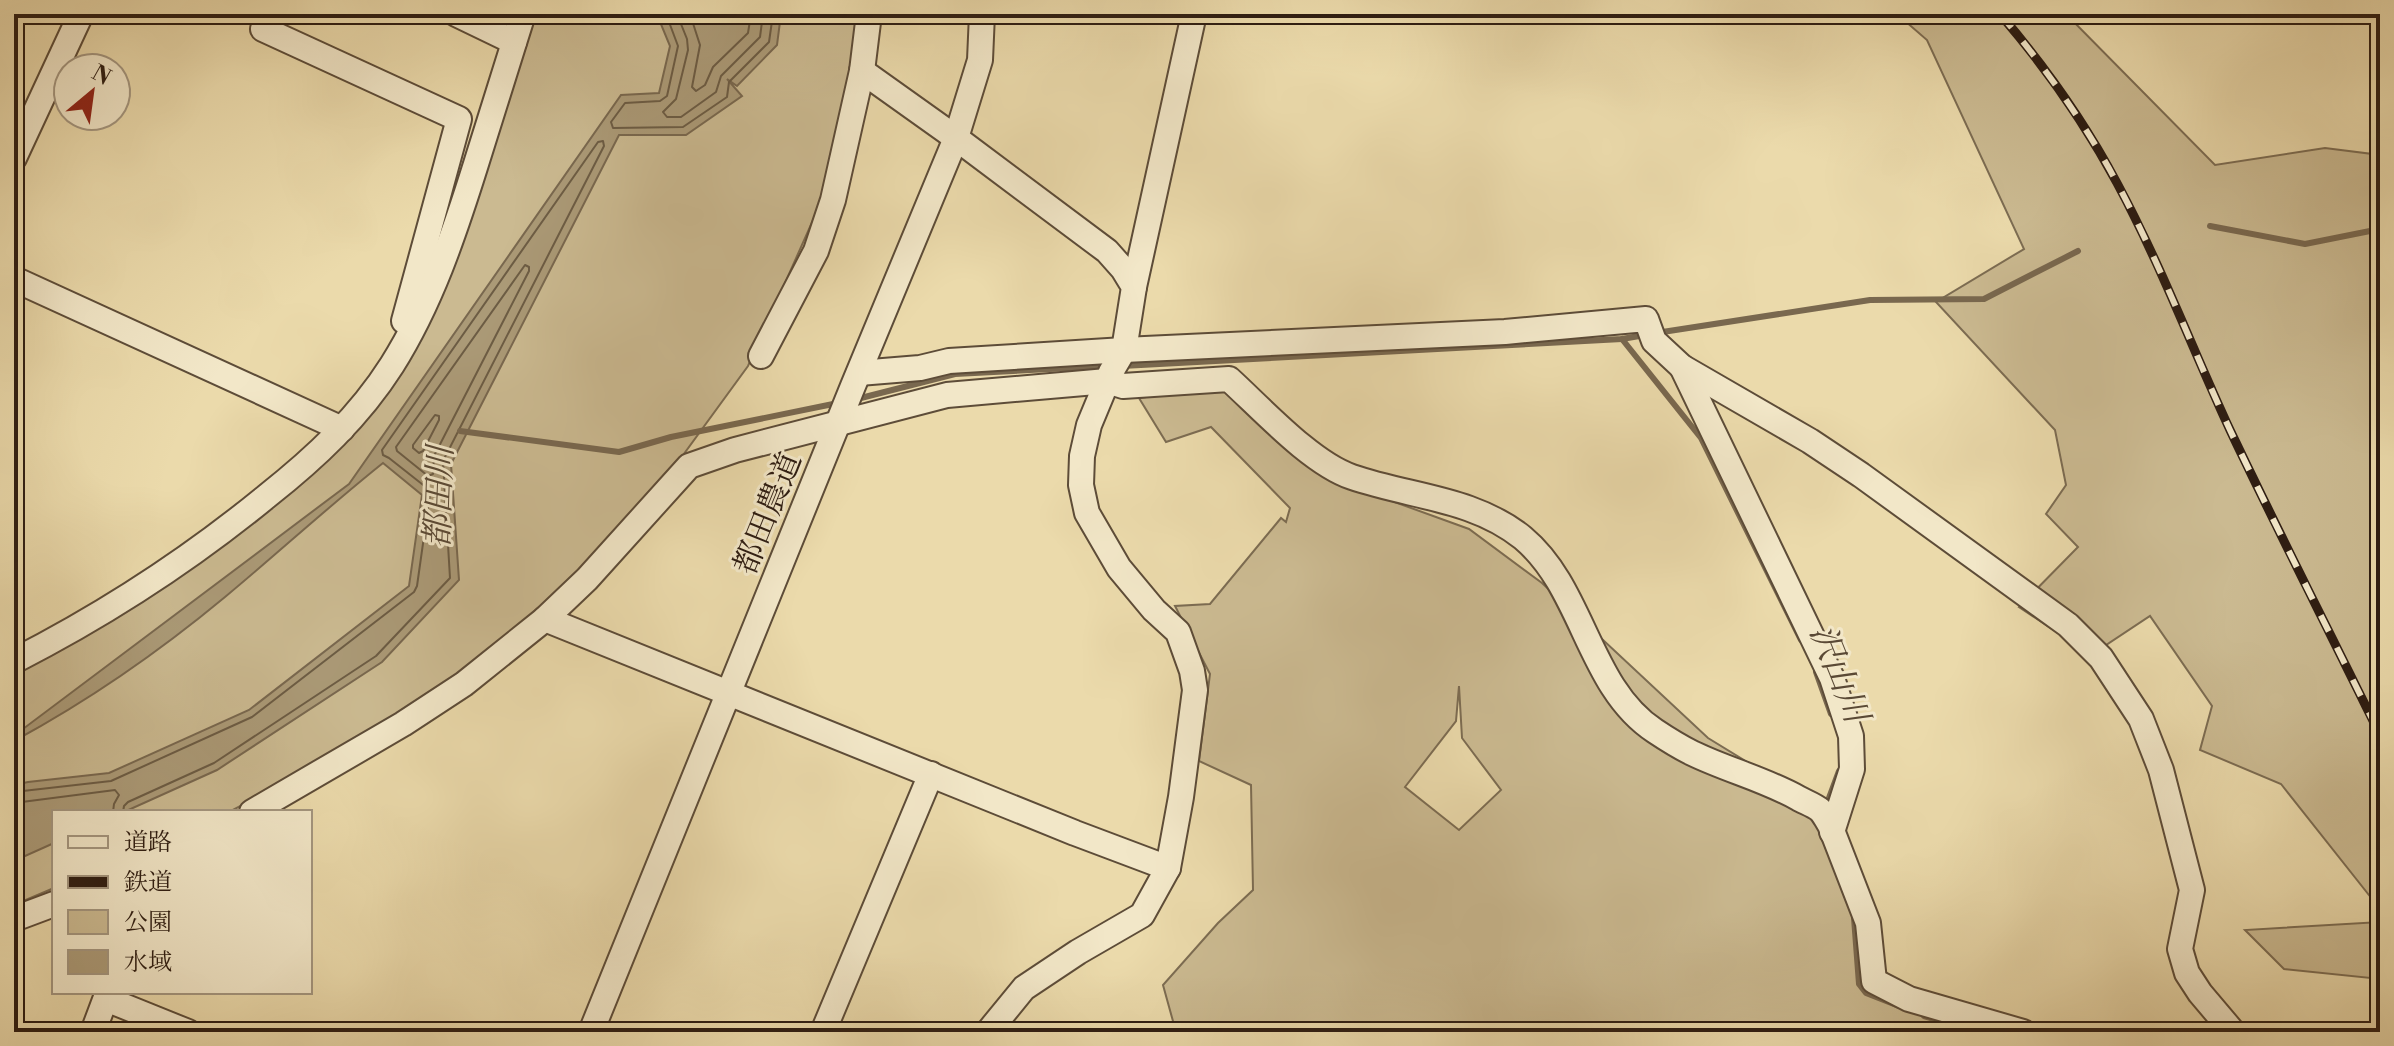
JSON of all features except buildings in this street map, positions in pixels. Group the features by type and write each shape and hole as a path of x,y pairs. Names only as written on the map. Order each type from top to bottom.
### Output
{"street":[{"path":"14,158 81,14"},
{"path":"269,14 263,29 459,119 393,364"},
{"path":"456,14 514,42"},
{"path":"14,661 115,605 201,548 291,477 362,407 393,364 450,248 523,14"},
{"path":"761,356 816,251 833,200 862,71 869,14"},
{"name":"都田農道","path":"591,1032 956,138 980,60 982,14"},
{"path":"988,1032 1024,988 1142,915 1168,868 1195,690 1192,671 1178,632 1154,610 1119,568 1087,513 1081,485 1082,456 1089,425 1116,365 1194,14"},
{"path":"862,71 1107,251 1134,287"},
{"path":"14,279 342,429"},
{"path":"255,810 403,724 464,684 545,619 689,466 735,450 839,420 947,395 1116,365 1505,332 1650,330 1682,367 1832,678 1851,736 1852,769 1828,823"},
{"path":"856,379 949,361 1116,365"},
{"path":"1116,365 1123,386 1229,379 1320,461 1350,477 1471,508 1524,538 1558,581 1616,692 1636,717 1693,753 1771,784 1828,823 1868,923 1874,981 1909,999 2023,1032"},
{"path":"1682,367 1810,441 1861,475 2068,625 2101,658 2141,719 2161,770 2192,890 2180,949 2187,973 2233,1032"},
{"path":"545,619 1168,868"},
{"path":"823,1032 931,774"},
{"path":"14,919 52,905"},
{"path":"93,1032 107,995 188,1032"}],"green space":[{"path":"530,14 862,14 826,191 748,366 635,521 494,650 372,737 233,810 52,810 52,889 14,905 14,668 229,527 415,339"},
{"path":"1897,14 2066,14 2215,165 2325,148 2380,155 2380,909 2281,784 2200,750 2212,706 2150,616 2091,655 2019,607 2078,547 2046,514 2066,485 2055,430 1936,302 2024,249 1927,40"},
{"path":"1230,386 1367,492 1469,529 1542,583 1708,738 1814,803 1893,988 2018,1032 1176,1032 1163,985 1218,923 1253,890 1251,785 1199,761 1210,674 1175,606 1210,604 1281,518 1286,522 1290,508 1211,427 1166,442 1139,398","holes":["1459,686 1462,738 1501,790 1459,830 1405,787 1456,721"]},
{"path":"2380,922 2380,979 2284,969 2245,930"}],"water":[{"name":"都田川","path":"659,14 781,14 777,45 737,86 727,79 742,96 686,135 619,135 451,464 459,580 382,662 217,770 128,810 52,810 52,844 14,861 14,785 109,773 249,710 409,586 422,495 383,463 175,637 96,692 14,741 14,733 349,484 621,95 659,93 670,46"}],"waterway":[{"path":"2210,226 2305,244 2380,229"},
{"path":"1656,333 1870,300 1984,299 2078,251"},
{"path":"1122,366 1622,339 1645,335"},
{"name":"沢山川","path":"1622,339 1701,438 1801,640"},
{"path":"853,400 955,374 1106,366"},
{"name":"都田川","path":"460,431 619,452 671,437 838,403"},
{"name":"沢山川","path":"1816,672 1831,714"},
{"name":"沢山川","path":"1826,806 1839,771"},
{"name":"沢山川","path":"1854,918 1859,984 1866,993 1899,1006"},
{"name":"沢山川","path":"1924,1016 1978,1032"}],"railway":[{"path":"2000,14 2032,53 2092,139 2133,213 2230,430 2380,735"}]}
